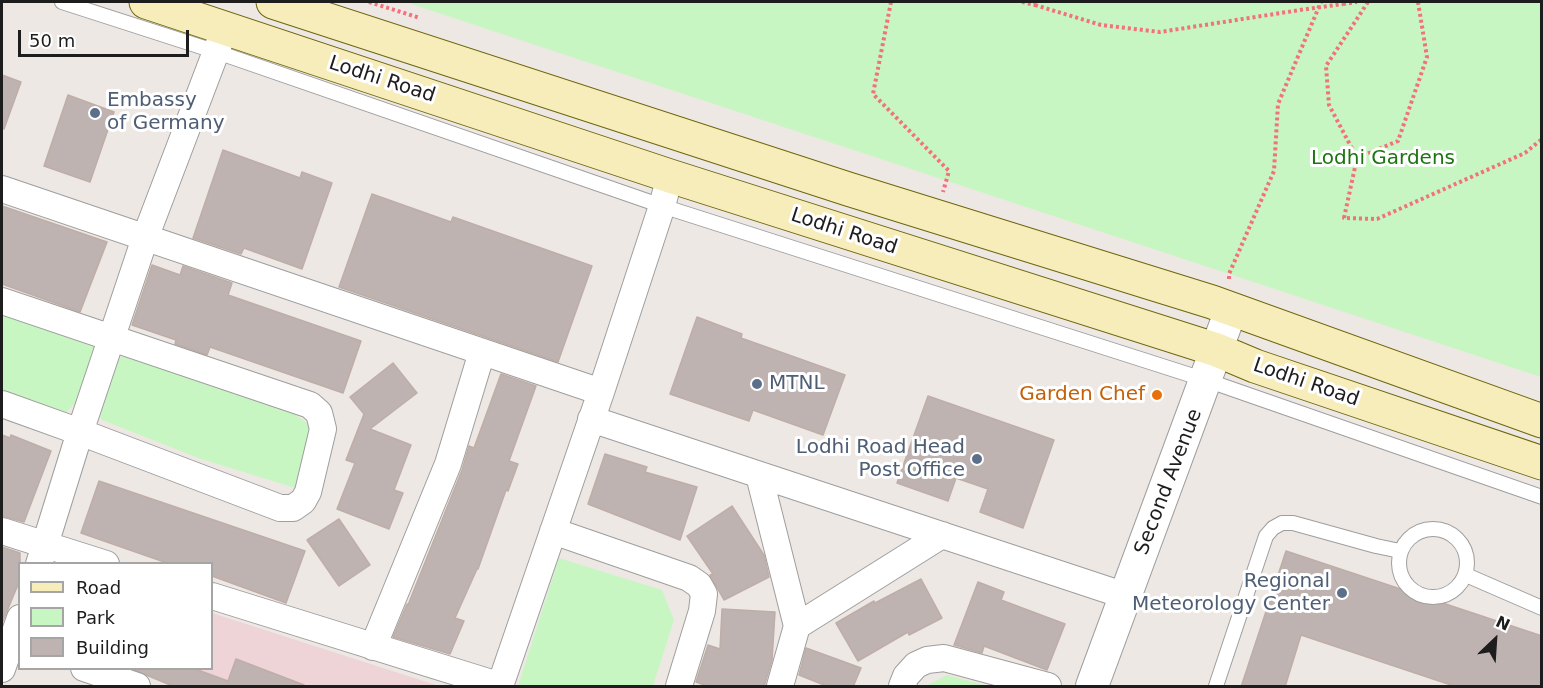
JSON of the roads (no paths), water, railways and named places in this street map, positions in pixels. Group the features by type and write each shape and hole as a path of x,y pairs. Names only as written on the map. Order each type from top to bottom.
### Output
{"main road":[{"name":"Lodhi Road","path":"146,2 221,40 666,191 1212,365 1255,366 1542,463"},
{"name":"Lodhi Road","path":"273,2 848,189 1212,302 1542,422"}],"street":[{"path":"42,554 145,238 221,40"},
{"path":"2,189 601,392"},
{"path":"213,596 500,686 601,392 666,191"},
{"path":"2,301 310,405 319,413 323,429 308,492 303,501 293,508 280,508 2,404"},
{"name":"Second Avenue","path":"1092,687 1231,310"},
{"path":"373,647 448,464 482,352"},
{"path":"591,419 1126,596"},
{"path":"759,475 797,626 780,687"},
{"path":"2,531 42,554 93,562"},
{"path":"553,531 689,578 699,585 704,594 702,611 678,687"},
{"path":"797,626 942,535"},
{"path":"2,669 18,623"},
{"path":"902,687 906,676 916,665 927,660 944,658 1048,687"},
{"path":"87,670 137,687"}],"lane":[{"path":"62,2 221,40"},
{"path":"1212,365 1542,497"},
{"path":"1216,687 1266,536 1274,528 1282,523 1293,523 1400,551"},
{"path":"1434,528 1444,531 1454,535 1462,543 1468,564 1466,575 1460,585 1450,593 1439,597 1427,597 1416,593 1400,575 1398,563 1400,551 1413,534 1434,528"},
{"path":"1466,575 1542,608"}],"place":[{"name":"Embassy of Germany","path":"95,113"},
{"name":"MTNL","path":"757,384"},
{"name":"Garden Chef","path":"1157,395"},
{"name":"Lodhi Road Head Post Office","path":"977,459"},
{"name":"Regional Meteorology Center","path":"1342,593"}],"park label":[{"name":"Lodhi Gardens","path":"1383,159"}]}
